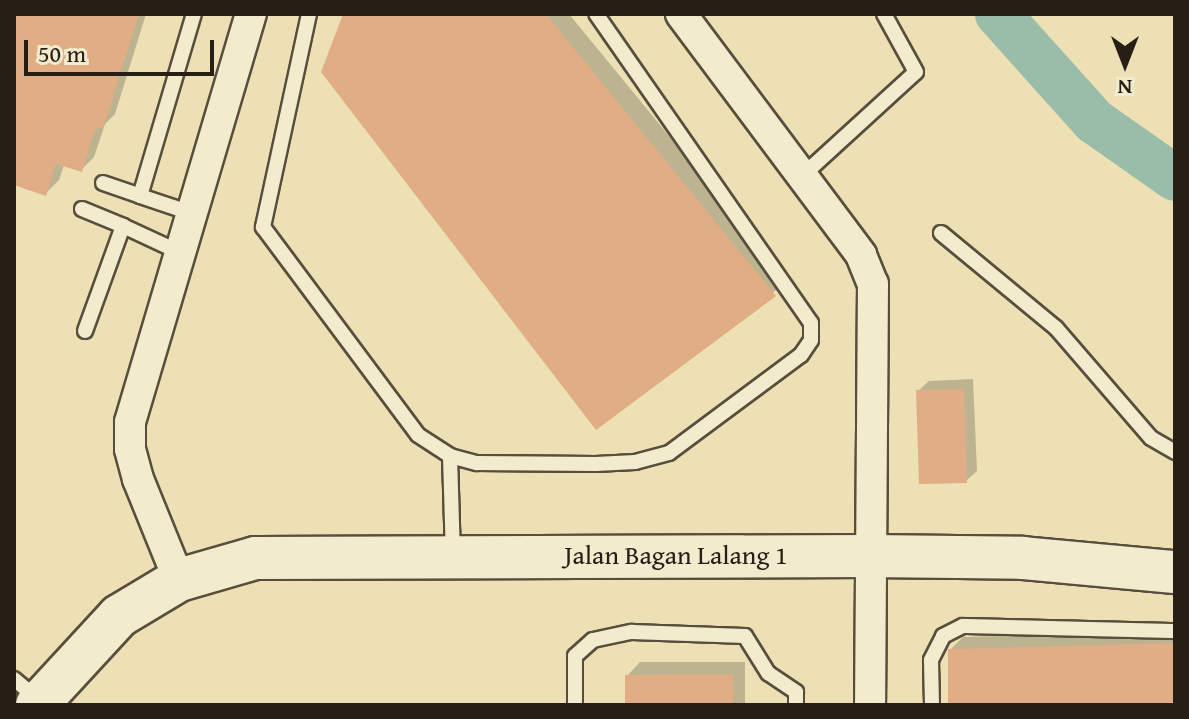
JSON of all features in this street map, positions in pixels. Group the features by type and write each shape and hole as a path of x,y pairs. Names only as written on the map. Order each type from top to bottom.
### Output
{"main road":[{"name":"Jalan Bagan Lalang 1","path":"30,695 119,616 179,580 255,558 453,555 1023,558 1175,572"}],"street":[{"path":"179,580 130,449 130,422 251,14"},
{"path":"681,14 861,255 873,284 870,705"}],"lane":[{"path":"140,196 194,14"},
{"path":"309,14 263,227 418,435 450,456 477,463 596,464 635,462 669,453 801,355 811,340 811,323 596,14"},
{"path":"802,176 916,72 884,14"},
{"path":"103,183 191,213"},
{"path":"82,209 179,252"},
{"path":"85,331 123,226"},
{"path":"941,233 1056,328 1151,438 1175,452"},
{"path":"450,456 453,555"},
{"path":"932,705 931,660 943,636 963,626 1175,631"},
{"path":"575,705 575,656 593,640 632,632 745,636 768,673 796,692 796,705"}],"building":[{"path":"14,14 139,14 103,129 96,127 82,172 56,164 46,196 14,185"},
{"path":"343,14 546,14 776,296 596,430 321,72"},
{"path":"964,389 967,483 919,484 916,390"},
{"path":"1175,643 1175,705 948,705 948,649"},
{"path":"733,674 733,705 625,705 625,675"}],"waterway":[{"path":"998,14 1094,121 1175,178"}]}
